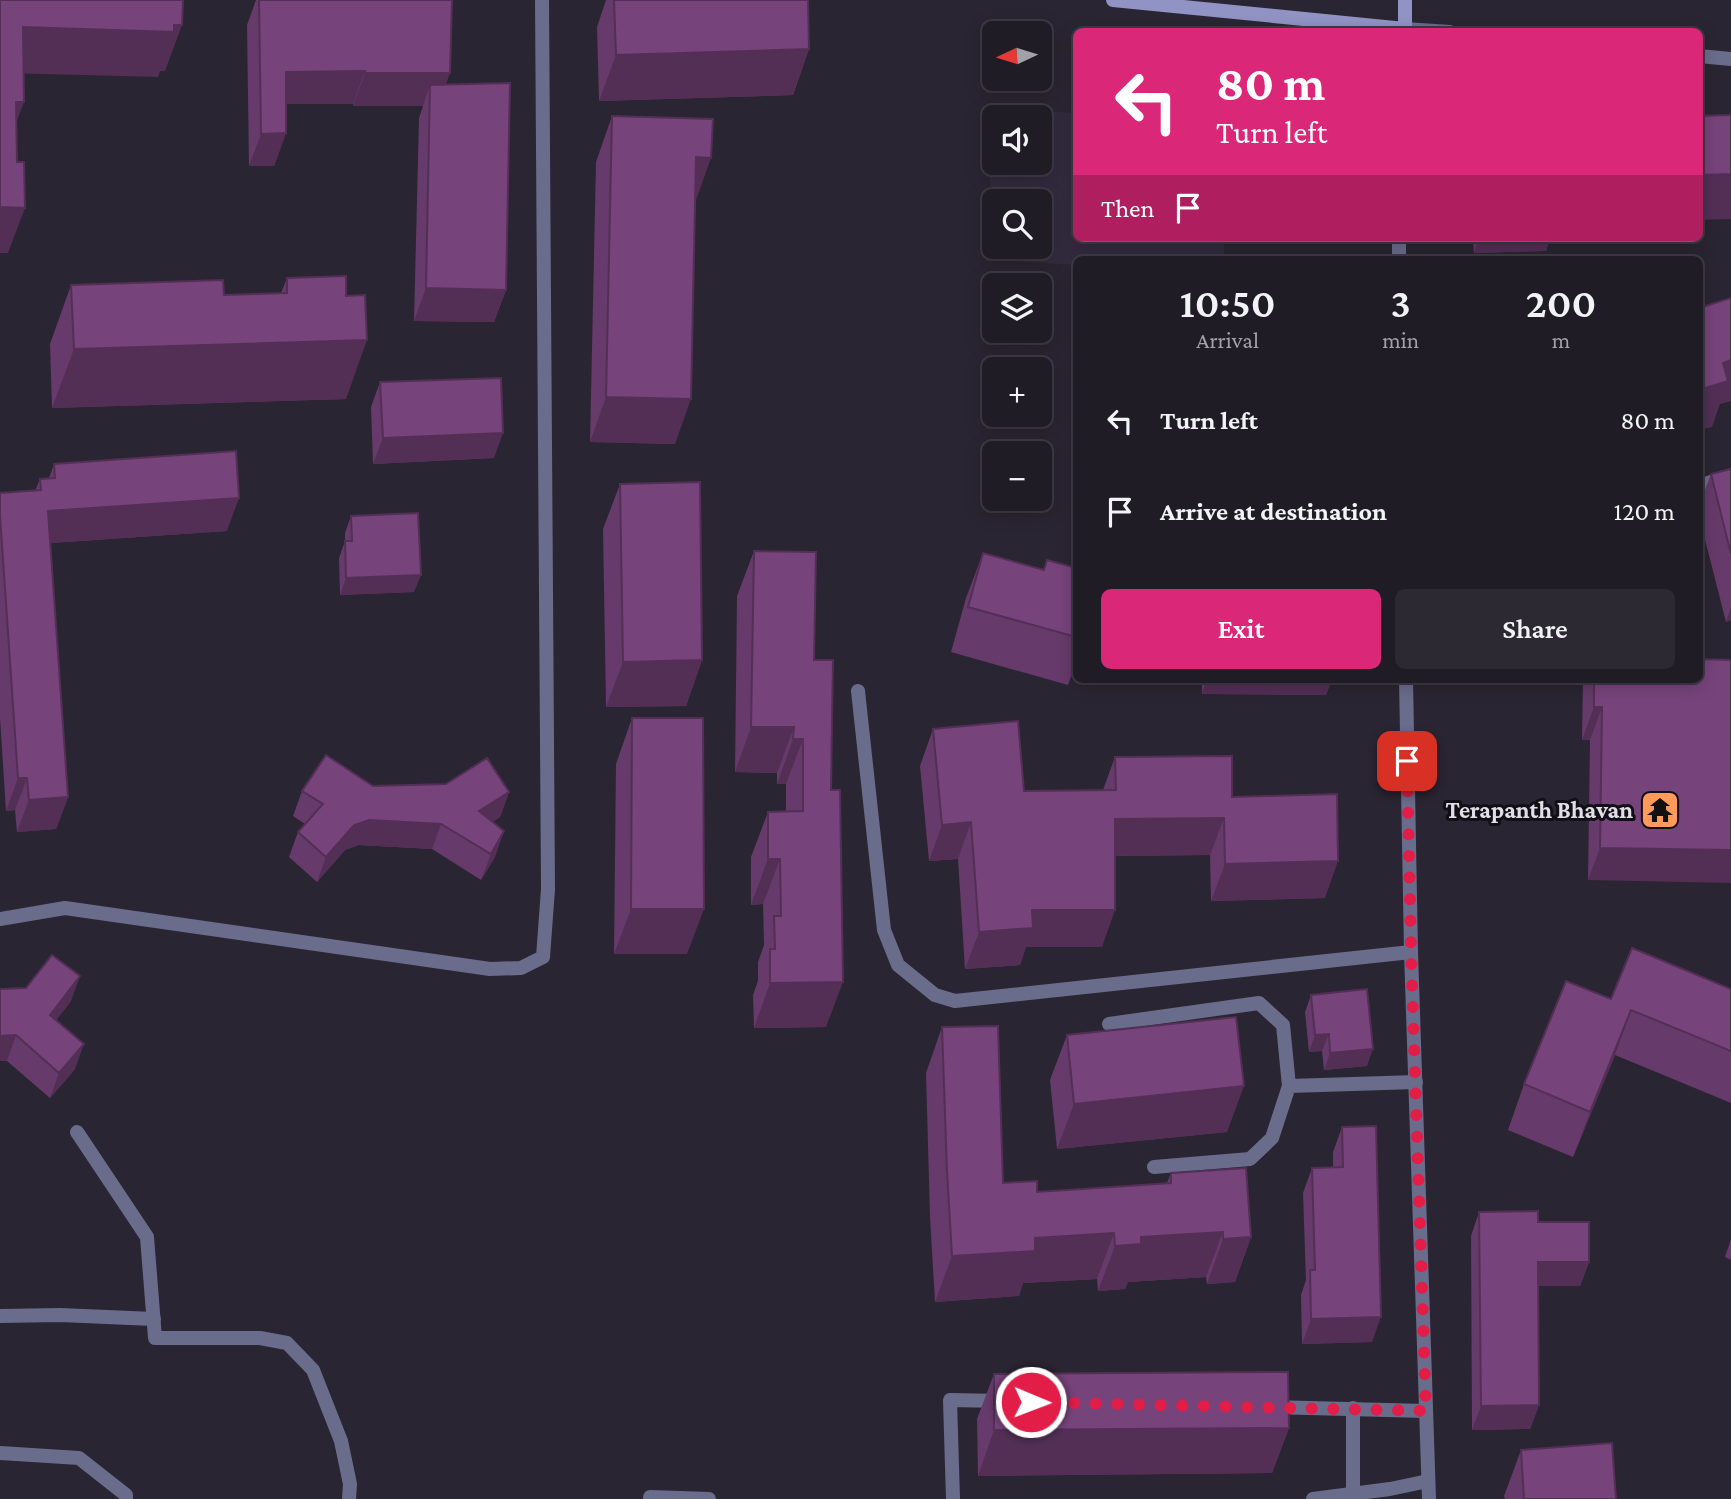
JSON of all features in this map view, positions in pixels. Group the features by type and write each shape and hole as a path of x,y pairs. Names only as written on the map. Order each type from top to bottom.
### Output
{"street":[{"path":"0,919 65,908 490,969 521,968 543,957 548,889 542,0"},
{"path":"1113,0 1386,28"},
{"path":"1405,0 1405,28"},
{"path":"1703,56 1731,59"},
{"path":"1703,485 1731,475"},
{"path":"1406,683 1411,952 1429,1499"},
{"path":"858,691 884,930 898,965 935,995 956,1001 1411,952"},
{"path":"1109,1024 1259,1003 1283,1025 1289,1086 1272,1138 1250,1159 1154,1167"},
{"path":"1289,1086 1416,1082"},
{"path":"76,1132 147,1237 155,1338 260,1338 287,1343 313,1370 341,1441 350,1484 349,1499"},
{"path":"0,1316 60,1315 154,1319"},
{"path":"953,1499 950,1400 1020,1402"},
{"path":"1255,1406 1426,1411"},
{"path":"1353,1408 1353,1493"},
{"path":"0,1453 79,1458 126,1496 126,1499"},
{"path":"1313,1499 1390,1489 1428,1480"},
{"path":"650,1497 709,1499"}],"shaded area":[{"path":"1052,111 1073,113 1073,242 1224,242 1224,256 1073,256 1073,265 998,260 1052,259 1052,189 991,189 989,175 1052,175"}],"building":[{"path":"0,0 183,0 182,25 174,25 174,32 23,27 24,102 16,102 17,162 24,162 25,208 0,207"},
{"path":"259,0 452,0 450,73 286,72 286,133 261,134"},
{"path":"614,0 808,0 809,49 616,55"},
{"path":"510,83 506,290 426,288 430,85"},
{"path":"1731,115 1731,174 1703,175 1703,116"},
{"path":"612,116 713,119 711,158 696,157 691,399 606,397"},
{"path":"346,276 346,296 365,295 367,340 74,349 71,285 223,280 224,295 287,293 287,278"},
{"path":"1731,298 1731,360 1723,363 1728,381 1703,389 1703,307"},
{"path":"501,378 503,433 383,438 380,382"},
{"path":"236,451 239,498 48,511 68,797 29,800 27,778 18,778 0,493 41,490 40,479 55,478 54,464"},
{"path":"1731,469 1731,554 1711,474"},
{"path":"700,482 702,660 623,662 620,484"},
{"path":"418,513 421,575 346,578 345,541 352,541 351,516"},
{"path":"754,551 816,552 814,660 833,660 831,790 840,790 843,982 770,983 770,949 775,949 774,916 781,916 780,859 768,859 768,812 803,811 803,739 793,739 794,727 751,727"},
{"path":"983,553 1044,570 1047,560 1073,567 1073,636 968,607"},
{"name":"Terapanth Bhavan","path":"1703,659 1731,660 1731,850 1600,848 1602,707 1594,707 1594,683 1703,683"},
{"path":"632,718 703,718 704,909 631,909"},
{"path":"1018,721 1024,791 1116,790 1115,757 1232,756 1232,797 1337,794 1338,861 1225,864 1224,818 1115,819 1115,910 1032,910 1033,928 979,932 971,822 942,825 933,729"},
{"path":"326,755 373,786 446,784 487,758 509,792 479,811 504,831 491,854 441,824 369,820 354,825 326,857 298,832 323,804 302,791"},
{"path":"1632,948 1731,989 1731,1051 1631,1010 1590,1112 1524,1084 1566,981 1611,999"},
{"path":"52,955 80,976 50,1015 84,1044 59,1073 16,1035 0,1036 0,989 26,988"},
{"path":"1367,989 1373,1049 1330,1053 1329,1034 1315,1035 1311,995"},
{"path":"1236,1017 1244,1086 1074,1104 1067,1035"},
{"path":"998,1026 1003,1183 1037,1181 1037,1192 1171,1183 1171,1173 1246,1168 1251,1237 1223,1239 1223,1232 1141,1237 1141,1244 1115,1246 1114,1233 1035,1238 1035,1251 952,1256 942,1027"},
{"path":"1376,1126 1381,1317 1311,1319 1310,1270 1315,1270 1312,1168 1343,1167 1342,1127"},
{"path":"1538,1211 1538,1222 1589,1222 1589,1262 1538,1262 1539,1405 1481,1406 1479,1212"},
{"path":"1288,1372 1289,1428 994,1430 994,1374"},
{"path":"1612,1443 1616,1499 1524,1499 1521,1450"}],"place":[{"name":"Terapanth Bhavan","path":"1660,810"}],"route":[{"path":"1031,1402 1426,1411 1407,761"}]}
